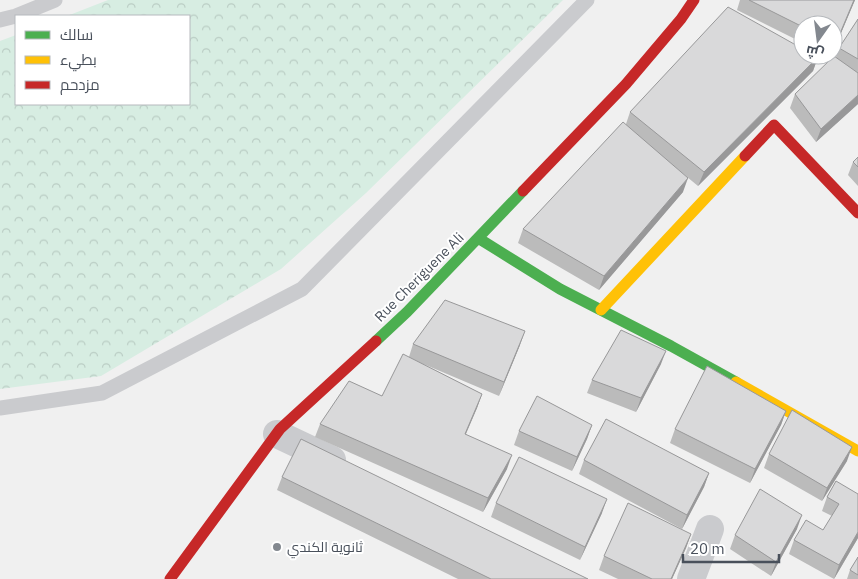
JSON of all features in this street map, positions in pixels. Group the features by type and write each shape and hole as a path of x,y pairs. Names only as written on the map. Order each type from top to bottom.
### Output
{"street":[{"name":"Rue Cheriguene Ali","path":"170,579 280,429 408,312 626,84 694,0"},
{"path":"602,310 774,125 858,213"},
{"path":"478,238 560,289 671,346 858,451"},
{"path":"277,434 357,472"},
{"path":"691,579 710,528"}],"lane":[{"path":"18,15 55,0"},
{"path":"0,408 102,394 302,289 586,0"},
{"path":"0,20 15,16"}],"green space":[{"path":"108,0 563,0 366,193 281,269 101,376 0,389 0,41 15,35 15,105 190,105 190,15 70,15"}],"building":[{"path":"749,0 854,0 843,26 843,15 793,15 793,22"},
{"path":"728,7 793,43 793,65 810,65 704,172 630,112"},
{"path":"858,19 858,59 843,50 843,42"},
{"path":"843,62 858,73 858,95 821,129 795,94 825,65 843,65"},
{"path":"623,122 688,178 604,276 523,229"},
{"path":"858,157 858,167 853,162"},
{"path":"445,300 525,331 504,382 413,344"},
{"path":"621,330 666,351 641,398 592,380"},
{"path":"403,354 482,394 465,434 512,455 488,498 320,424 349,381 382,396"},
{"path":"707,366 786,411 755,469 675,429"},
{"path":"537,396 592,425 577,457 519,431"},
{"path":"792,410 852,447 827,488 769,454"},
{"path":"606,419 709,473 687,515 584,460"},
{"path":"301,439 588,579 491,579 282,477"},
{"path":"519,457 607,499 585,547 496,503"},
{"path":"836,481 858,494 858,532 839,565 794,540 806,520 823,530 839,504 827,497"},
{"path":"760,489 802,515 776,562 735,535"},
{"path":"628,503 691,534 671,579 652,579 604,556"},
{"path":"858,557 858,575 850,570"}],"traffic: fast":[{"path":"376,341 407,312 523,191"},
{"path":"478,238 560,289 736,382"}],"traffic: slow":[{"path":"601,310 745,156"},
{"path":"736,382 858,451"}],"traffic: jam":[{"path":"523,191 626,84 681,19 694,0"},
{"path":"745,156 774,125 858,213"},
{"path":"170,579 280,429 376,341"}],"place":[{"name":"ثانوية الكندي","path":"277,547"}]}
